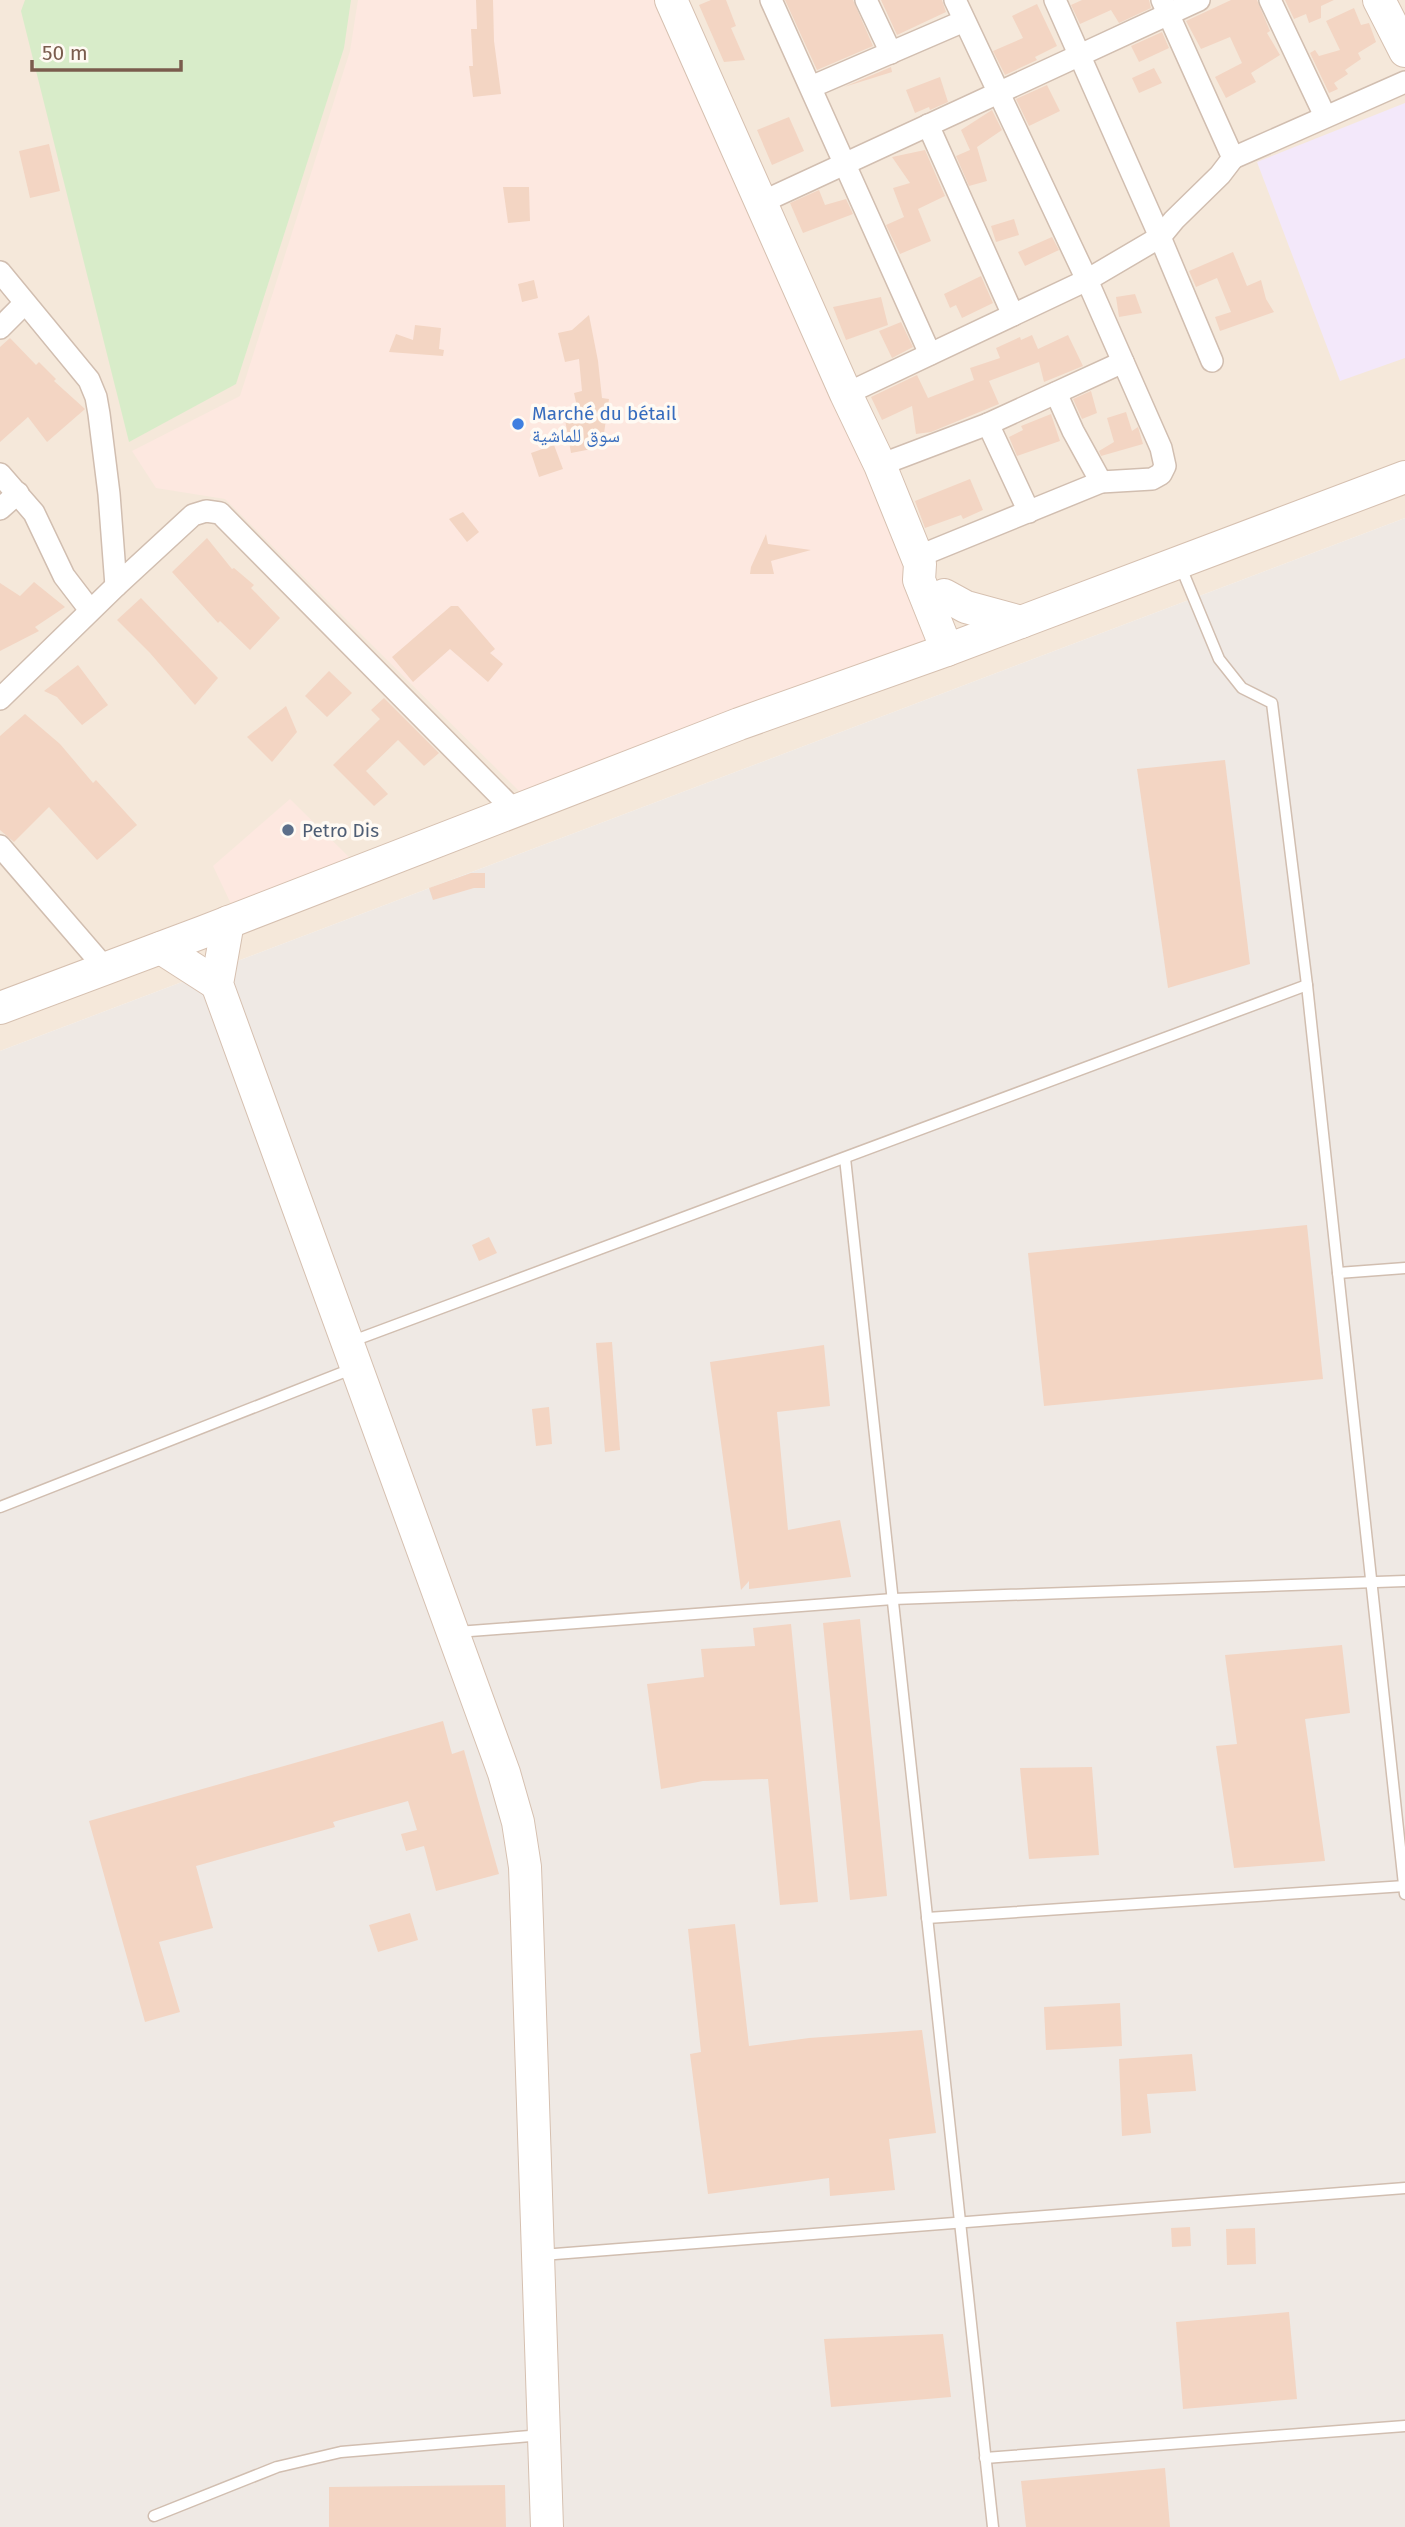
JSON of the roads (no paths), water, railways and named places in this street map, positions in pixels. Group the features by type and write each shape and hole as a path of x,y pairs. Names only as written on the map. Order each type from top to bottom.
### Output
{"street":[{"path":"671,0 880,465 919,561 919,580 937,600 957,646"},
{"path":"772,0 930,354"},
{"path":"866,0 891,53"},
{"path":"919,561 1101,482 1152,479 1161,474 1165,466 1161,448 1087,280 954,0"},
{"path":"1055,0 1212,361"},
{"path":"760,203 1080,55 1165,7 1199,0"},
{"path":"1270,0 1325,116"},
{"path":"1379,0 1405,51"},
{"path":"1165,7 1233,158"},
{"path":"811,87 964,21"},
{"path":"846,394 1087,280 1160,237 1233,158 1405,82"},
{"path":"928,125 1013,315"},
{"path":"0,272 89,380 96,397 109,494 116,586"},
{"path":"0,328 24,304"},
{"path":"880,465 988,424 1123,362"},
{"path":"1056,393 1101,482"},
{"path":"988,424 1029,512"},
{"path":"0,474 34,513 64,576 90,610"},
{"path":"0,1008 739,724 910,664 1405,477"},
{"path":"0,509 18,493"},
{"path":"0,699 90,610 193,515 206,511 220,513 515,811"},
{"path":"937,600 1021,622"},
{"path":"910,664 937,600"},
{"path":"0,846 106,969"},
{"path":"228,922 217,984 504,1773 517,1822 525,1867 547,2527"},
{"path":"161,948 217,984"}],"lane":[{"path":"1179,563 1219,659 1242,688 1272,703 1307,985 1405,1894"},
{"path":"0,1507 352,1355 845,1158 1307,985"},
{"path":"845,1158 993,2527"},
{"path":"1338,1273 1405,1268"},
{"path":"453,1632 893,1600 1405,1581"},
{"path":"928,1918 1405,1886"},
{"path":"538,2256 1405,2188"},
{"path":"985,2458 1405,2426"},
{"path":"154,2516 277,2467 341,2452 544,2434"}],"place":[{"name":"Marché du bétail سوق للماشية","path":"518,424"},
{"name":"Petro Dis","path":"288,830"}]}
